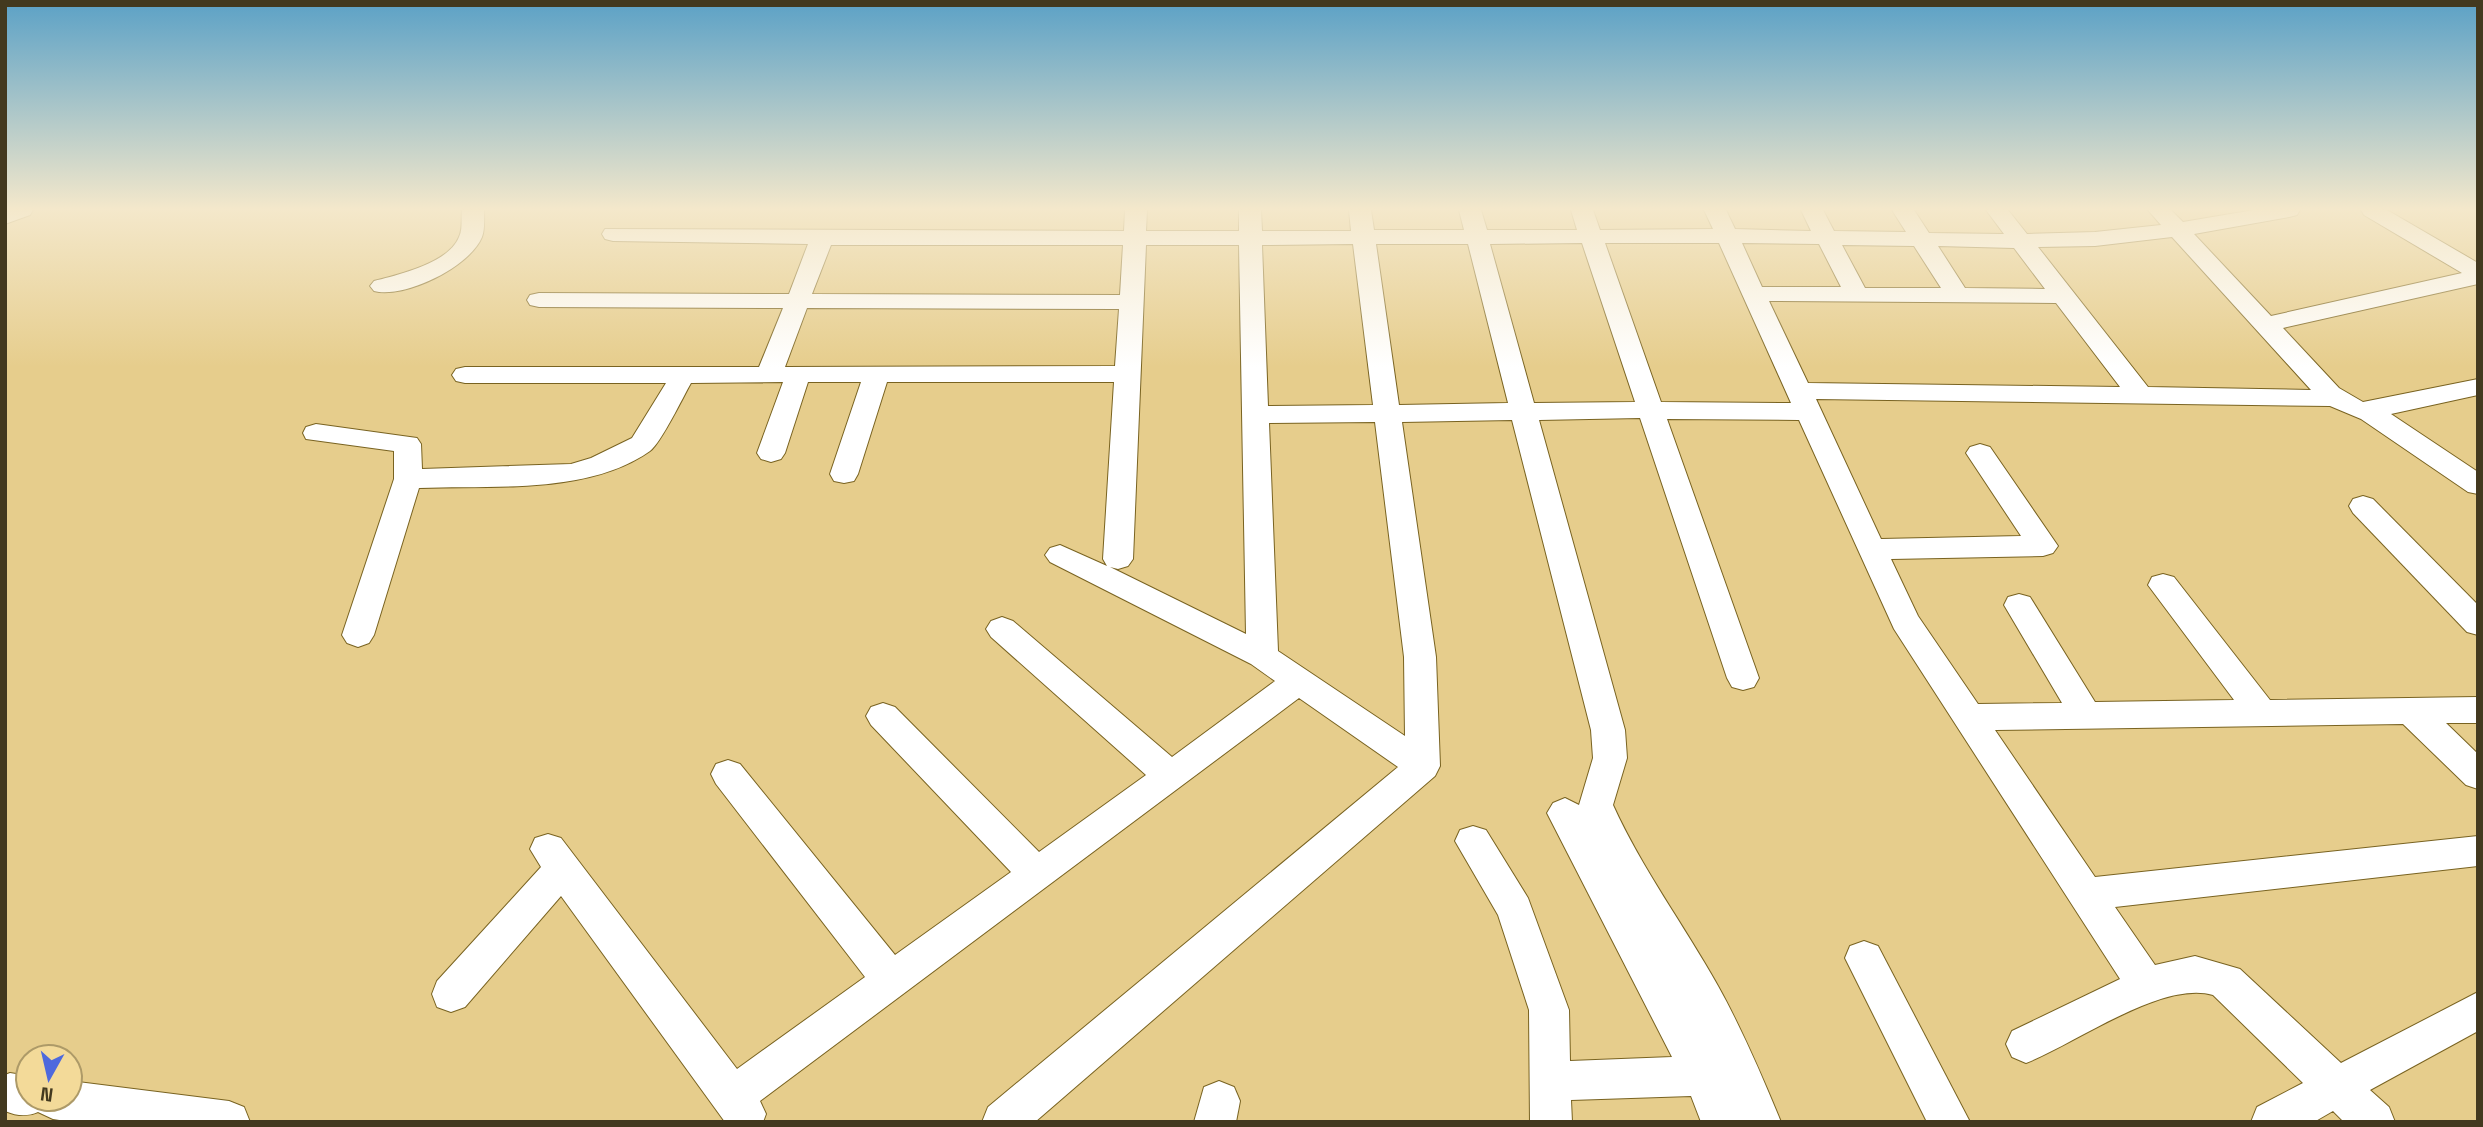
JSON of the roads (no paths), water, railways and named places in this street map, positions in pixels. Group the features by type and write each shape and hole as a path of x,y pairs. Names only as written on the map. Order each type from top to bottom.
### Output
{"street":[{"path":"382,286 409,280 443,263"},
{"path":"769,374 812,263"},
{"path":"1118,559 1132,263"},
{"path":"1252,263 1262,656"},
{"path":"1367,263 1420,657 1423,766"},
{"path":"1485,263 1608,730 1610,758 1602,775 1596,805 1617,853 1704,999 1760,1122"},
{"path":"1600,263 1743,678"},
{"path":"1740,263 1905,621 2147,987"},
{"path":"1839,263 1856,294"},
{"path":"1937,263 1957,295"},
{"path":"2036,263 2139,394"},
{"path":"2209,263 2335,398 2360,411 2478,387"},
{"path":"2458,263 2478,275"},
{"path":"2268,324 2478,275"},
{"path":"1755,294 2062,296"},
{"path":"539,300 1131,302"},
{"path":"771,453 798,374"},
{"path":"844,474 877,374"},
{"path":"465,375 1128,374"},
{"path":"408,479 572,473 601,464 642,444 683,375"},
{"path":"1256,415 1651,410 1804,401 2139,394 2335,398"},
{"path":"2368,411 2478,485"},
{"path":"316,433 407,444 408,479 358,635"},
{"path":"1872,549 2043,546 1980,453"},
{"path":"2363,506 2478,624"},
{"path":"1060,555 1262,656 1423,766"},
{"path":"2163,585 2261,712"},
{"path":"2018,605 2087,715"},
{"path":"1002,629 1170,776"},
{"path":"451,994 555,859 738,1105 891,980 1298,681"},
{"path":"2410,710 2478,775"},
{"path":"1969,717 2478,710"},
{"path":"883,716 1037,874"},
{"path":"1003,1122 1423,766"},
{"path":"728,774 891,980"},
{"path":"1565,813 1703,1076 1722,1122"},
{"path":"1473,841 1515,910 1549,1010 1551,1122"},
{"path":"2086,894 2478,851"},
{"path":"1864,958 1949,1122"},
{"path":"2026,1044 2147,987 2188,974 2207,974 2226,982 2374,1122"},
{"path":"2272,1122 2478,1010"},
{"path":"1550,1081 1703,1076"},
{"path":"84,1103 229,1122"}]}
